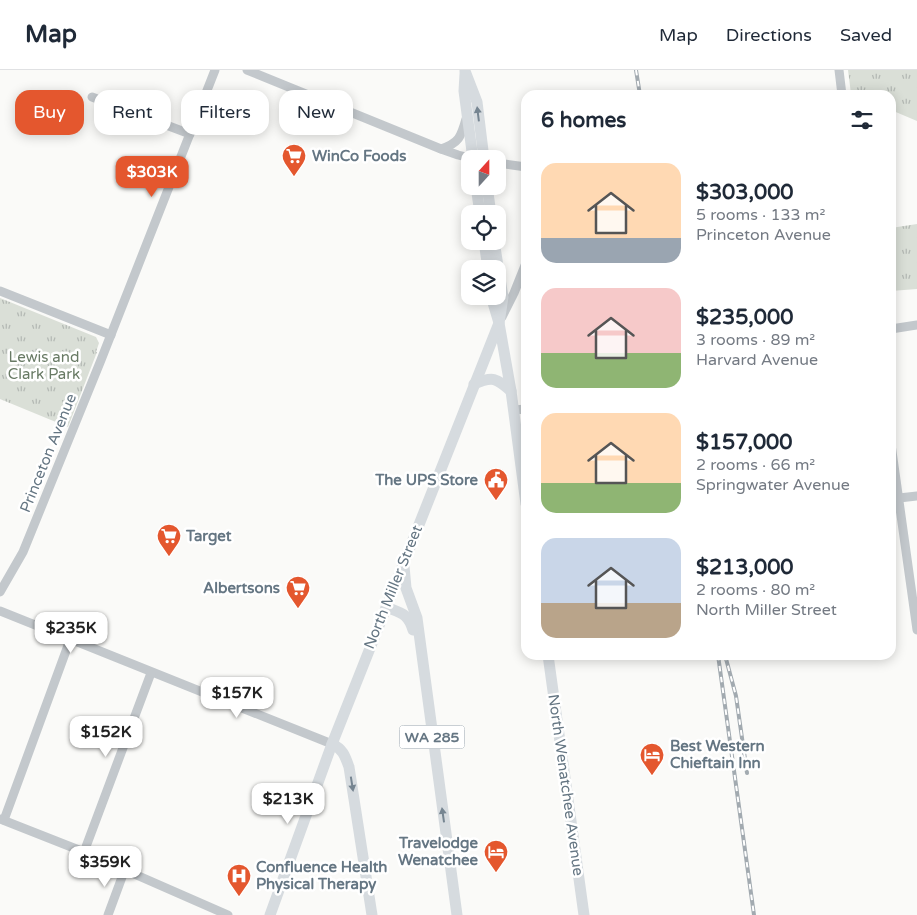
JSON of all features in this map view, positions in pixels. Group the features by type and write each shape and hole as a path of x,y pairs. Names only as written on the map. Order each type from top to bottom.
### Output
{"main road":[{"path":"465,71 464,91 472,150"},
{"path":"465,71 477,102 483,150"},
{"name":"WA 285","path":"495,250 503,297 499,323"},
{"path":"494,305 511,391 521,465"},
{"name":"North Miller Street","path":"270,915 332,744 499,323"},
{"path":"474,384 487,379 494,379 511,391"},
{"name":"WA 285","path":"404,560 406,588 417,618 456,915"},
{"name":"WA 285","path":"386,607 410,619 420,644"},
{"name":"North Wenatchee Avenue","path":"549,660 584,915"},
{"path":"332,744 339,747 345,754 349,767 372,915"}],"street":[{"name":"Princeton Avenue","path":"207,90 215,70"},
{"path":"248,70 441,149 461,155"},
{"path":"839,70 841,90"},
{"path":"92,96 181,131"},
{"path":"441,149 453,145 458,140 462,134 467,117"},
{"name":"Princeton Avenue","path":"0,592 23,552 190,135"},
{"path":"506,164 521,166"},
{"name":"North Miller Street","path":"499,323 521,276"},
{"path":"0,291 111,335"},
{"path":"896,328 917,325"},
{"path":"514,410 521,409"},
{"path":"896,478 917,630"},
{"path":"899,498 917,496"},
{"path":"0,612 332,744"},
{"path":"70,640 2,819 125,869 228,915"},
{"path":"84,852 151,673"},
{"path":"108,915 125,869"}],"green space":[{"path":"848,70 917,70 917,121 896,112 896,90 850,90"},
{"path":"917,224 917,289 896,291 896,227"},
{"name":"Lewis and Clark Park","path":"0,298 96,337 99,343 97,352 68,427 0,399"}],"railway":[{"path":"636,70 639,90"},
{"path":"719,660 754,915"},
{"path":"726,660 736,696 747,773"}],"place":[{"name":"WinCo Foods","path":"294,177"},
{"name":"The UPS Store","path":"496,501"},
{"name":"Target","path":"169,557"},
{"name":"Albertsons","path":"298,609"},
{"name":"Best Western Chieftain Inn","path":"652,776"},
{"name":"Travelodge Wenatchee","path":"496,873"},
{"name":"Confluence Health Physical Therapy","path":"239,897"}]}
